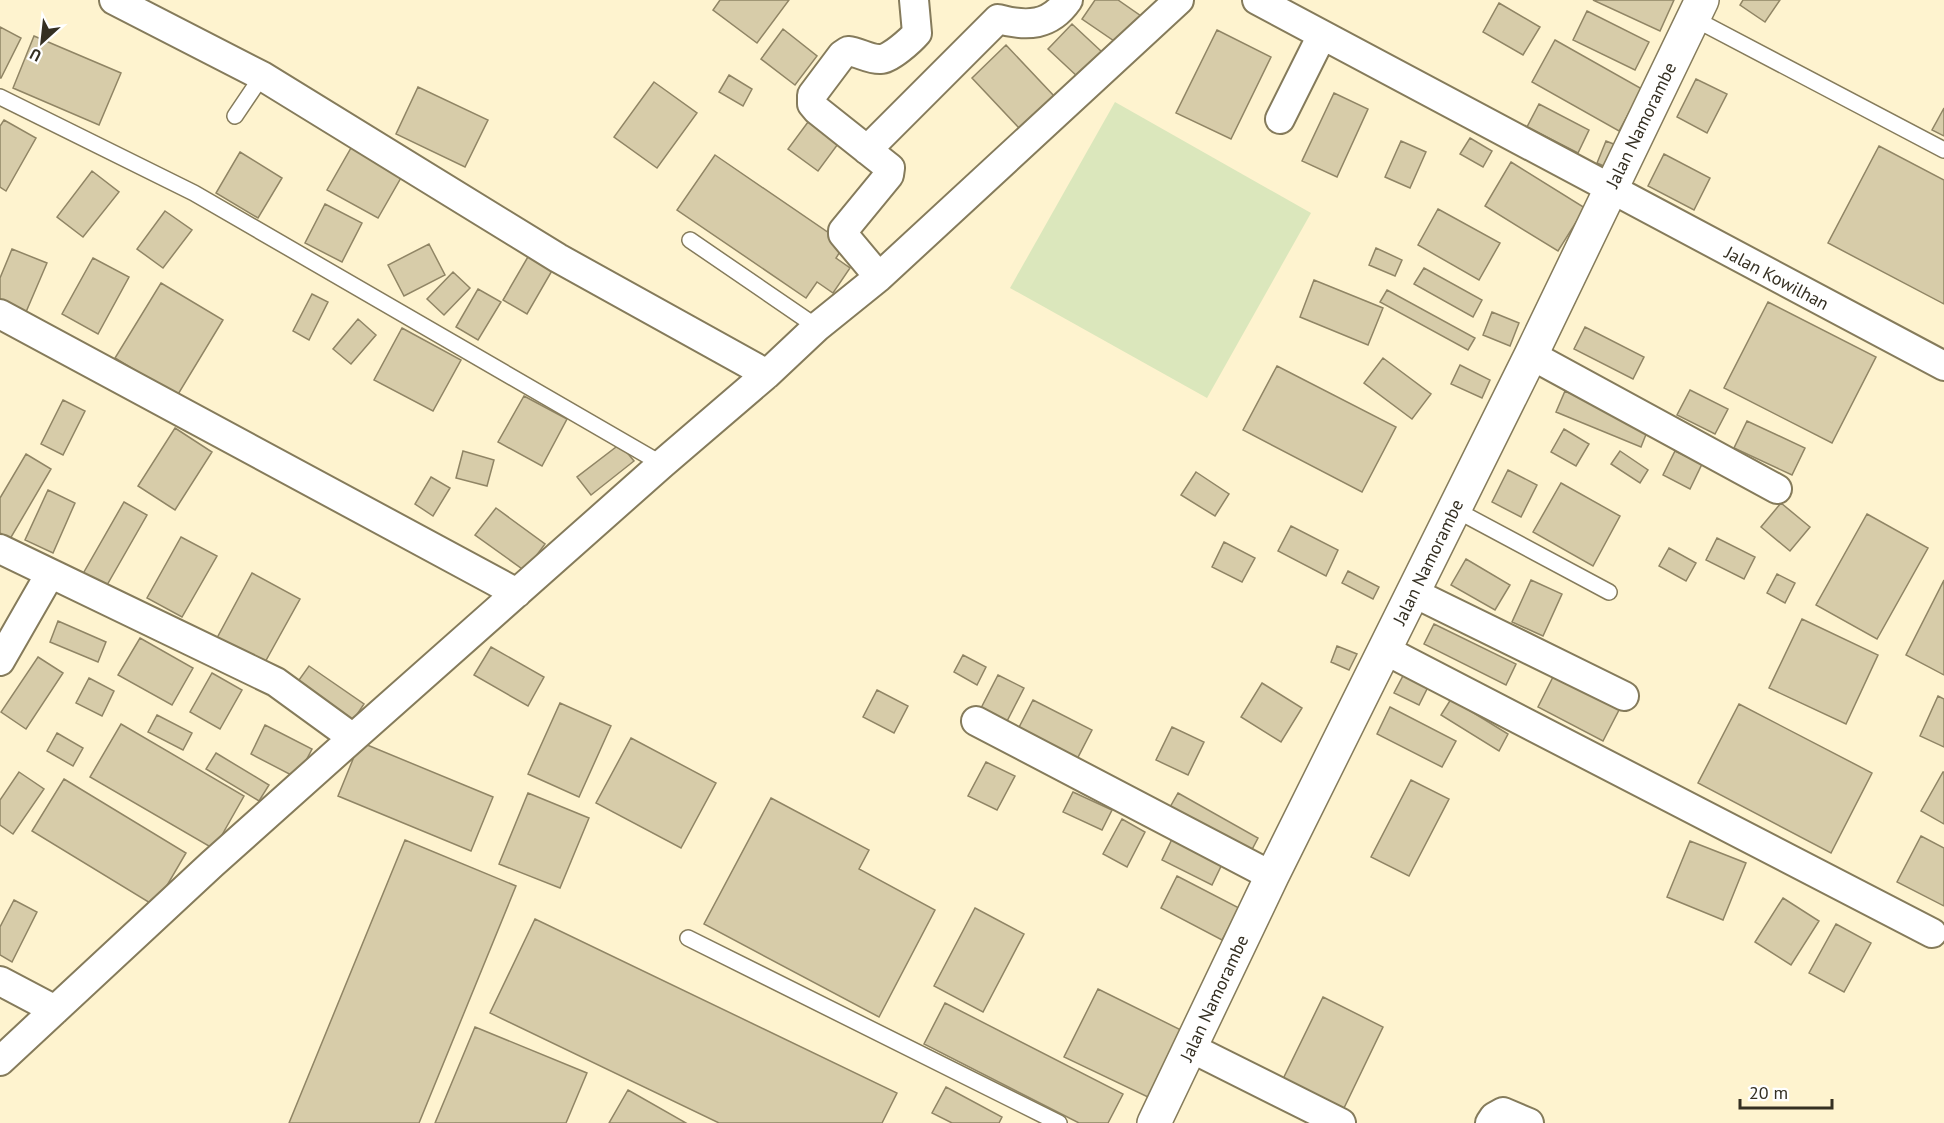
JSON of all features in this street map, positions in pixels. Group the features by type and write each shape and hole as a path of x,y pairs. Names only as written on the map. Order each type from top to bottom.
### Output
{"main road":[{"name":"Jalan Namorambe","path":"1158,1122 1272,876 1531,356 1697,9"}],"street":[{"path":"114,0 262,76 558,258 767,374"},
{"path":"879,277 843,234 843,231 889,175 890,168 817,110 812,104 812,95 842,54 848,51 880,60 890,56 913,38 917,33 914,0"},
{"path":"867,150 998,19 1015,24 1039,22 1060,11 1068,0"},
{"path":"0,1061 221,856 353,738 767,374 817,327 879,277 1179,0"},
{"name":"Jalan Kowilhan","path":"1257,0 1944,366"},
{"path":"1280,118 1322,35"},
{"path":"0,314 517,593"},
{"path":"1531,356 1777,489"},
{"path":"0,549 276,682 353,738"},
{"path":"0,661 50,574"},
{"path":"1412,592 1624,696"},
{"path":"1385,650 1932,933"},
{"path":"976,721 1272,876"},
{"path":"0,981 55,1010"},
{"path":"1191,1048 1341,1123"},
{"path":"1490,1123 1494,1117 1503,1112 1528,1123"}],"lane":[{"path":"1697,9 1944,150"},
{"path":"236,116 262,76"},
{"path":"0,97 194,193 662,464"},
{"path":"690,240 817,327"},
{"path":"1454,509 1609,592"},
{"path":"688,939 1059,1123"}],"green space":[{"path":"1115,102 1311,213 1207,398 1010,288"}],"building":[{"path":"720,0 789,0 757,43 713,10"},
{"path":"1095,0 1118,0 1141,16 1120,45 1082,19"},
{"path":"1593,0 1674,0 1660,31"},
{"path":"1743,0 1780,0 1765,22 1740,5"},
{"path":"1499,3 1540,27 1523,55 1483,32"},
{"path":"1587,11 1649,42 1635,70 1573,40"},
{"path":"1072,24 1102,52 1079,78 1048,49"},
{"path":"0,27 21,38 1,78 0,78"},
{"path":"783,29 817,56 795,85 761,59"},
{"path":"1217,30 1271,57 1231,139 1176,113"},
{"path":"34,36 121,73 99,125 13,88"},
{"path":"1555,40 1642,89 1619,131 1532,82"},
{"path":"1006,45 1055,97 1020,129 972,78"},
{"path":"729,75 752,89 743,106 719,92"},
{"path":"1696,79 1727,94 1707,133 1677,117"},
{"path":"654,82 697,113 657,168 614,137"},
{"path":"418,87 488,120 465,167 396,134"},
{"path":"1334,93 1368,109 1337,177 1302,161"},
{"path":"1539,104 1589,130 1578,153 1527,127"},
{"path":"1944,108 1944,136 1932,130"},
{"path":"4,120 36,138 6,191 0,187 0,126"},
{"path":"808,122 838,144 818,171 788,149"},
{"path":"1470,138 1492,151 1483,167 1460,154"},
{"path":"355,141 406,169 378,218 327,190"},
{"path":"1401,141 1426,152 1410,188 1385,177"},
{"path":"1606,141 1616,145 1606,167 1597,163"},
{"path":"1879,146 1944,180 1944,304 1828,243"},
{"path":"240,152 282,178 258,218 216,193"},
{"path":"1664,154 1710,178 1694,210 1648,186"},
{"path":"715,155 845,244 836,258 850,268 833,293 817,282 806,298 677,210"},
{"path":"1511,162 1585,208 1558,251 1485,206"},
{"path":"92,171 119,192 83,237 57,217"},
{"path":"325,204 362,223 342,262 305,243"},
{"path":"1438,209 1500,243 1479,280 1418,245"},
{"path":"165,211 192,230 163,268 137,249"},
{"path":"429,244 445,275 404,296 388,265"},
{"path":"1376,248 1402,260 1395,276 1369,265"},
{"path":"12,249 47,263 26,312 0,300 0,278"},
{"path":"529,255 553,269 527,314 503,300"},
{"path":"93,258 129,277 98,334 62,314"},
{"path":"1424,268 1482,300 1473,317 1414,284"},
{"path":"453,272 470,288 444,315 427,299"},
{"path":"1314,280 1383,308 1368,345 1300,317"},
{"path":"161,283 223,320 177,396 115,358"},
{"path":"478,289 501,302 478,340 456,327"},
{"path":"1387,290 1475,338 1468,350 1380,302"},
{"path":"312,294 328,302 309,340 293,331"},
{"path":"1768,302 1876,357 1832,443 1724,388"},
{"path":"1492,312 1519,323 1510,346 1483,335"},
{"path":"358,319 376,335 351,364 333,349"},
{"path":"1585,327 1644,357 1633,379 1574,349"},
{"path":"402,328 461,360 433,411 374,380"},
{"path":"1383,358 1431,394 1412,419 1364,383"},
{"path":"1460,365 1490,380 1482,398 1451,384"},
{"path":"1277,366 1396,427 1362,492 1243,430"},
{"path":"1690,390 1728,409 1715,434 1677,415"},
{"path":"1565,391 1649,427 1641,447 1556,412"},
{"path":"524,396 567,419 542,466 498,442"},
{"path":"63,400 85,411 63,455 41,444"},
{"path":"1747,421 1805,448 1792,475 1734,448"},
{"path":"175,428 212,452 175,510 138,486"},
{"path":"1564,429 1589,444 1576,466 1551,452"},
{"path":"620,444 634,461 591,495 577,477"},
{"path":"463,451 494,460 487,486 456,478"},
{"path":"1620,451 1648,470 1640,483 1611,464"},
{"path":"1675,451 1702,464 1690,489 1663,475"},
{"path":"26,454 51,469 10,539 0,533 0,498"},
{"path":"1508,470 1537,485 1521,517 1492,502"},
{"path":"1196,472 1229,494 1215,516 1181,495"},
{"path":"431,477 450,488 433,516 415,504"},
{"path":"1561,483 1620,516 1593,566 1533,532"},
{"path":"48,490 75,503 53,553 25,540"},
{"path":"124,502 147,515 103,592 80,579"},
{"path":"1781,503 1810,527 1790,551 1761,527"},
{"path":"496,508 545,544 525,571 475,535"},
{"path":"1867,514 1928,548 1877,639 1816,605"},
{"path":"1291,526 1338,550 1326,576 1278,551"},
{"path":"181,537 217,556 182,617 147,598"},
{"path":"1717,538 1755,557 1744,579 1706,560"},
{"path":"1224,542 1255,558 1242,582 1212,567"},
{"path":"1669,548 1696,563 1686,581 1659,566"},
{"path":"1466,559 1510,585 1495,610 1451,585"},
{"path":"1348,571 1379,587 1373,599 1342,583"},
{"path":"252,573 300,599 264,664 217,638"},
{"path":"1777,574 1795,583 1785,603 1767,593"},
{"path":"1531,580 1562,594 1543,636 1512,622"},
{"path":"1944,580 1944,675 1906,655"},
{"path":"1802,619 1878,655 1846,724 1769,688"},
{"path":"58,621 106,642 98,662 50,642"},
{"path":"1434,624 1516,664 1506,685 1424,644"},
{"path":"140,638 193,668 172,705 118,675"},
{"path":"1337,646 1357,654 1349,670 1331,662"},
{"path":"491,647 544,677 528,706 474,675"},
{"path":"963,655 986,667 977,685 954,672"},
{"path":"38,657 63,673 26,729 1,712"},
{"path":"309,666 364,704 350,725 294,687"},
{"path":"1405,672 1429,685 1419,705 1394,693"},
{"path":"212,673 242,690 220,729 190,712"},
{"path":"998,675 1024,688 1004,727 978,714"},
{"path":"1554,675 1619,710 1603,741 1538,707"},
{"path":"89,678 114,691 102,716 76,703"},
{"path":"1262,683 1302,708 1281,742 1241,717"},
{"path":"877,690 908,706 894,733 863,717"},
{"path":"1938,696 1944,699 1944,747 1920,736"},
{"path":"1451,699 1508,734 1499,751 1441,715"},
{"path":"1033,700 1092,730 1074,765 1015,735"},
{"path":"560,703 611,726 579,797 528,774"},
{"path":"1739,704 1872,773 1831,853 1698,783"},
{"path":"1390,707 1456,741 1442,767 1377,734"},
{"path":"157,715 192,733 183,750 148,732"},
{"path":"121,724 244,796 214,849 90,777"},
{"path":"265,725 312,749 297,778 251,754"},
{"path":"1172,727 1204,742 1188,775 1156,760"},
{"path":"57,733 83,748 73,766 47,751"},
{"path":"631,738 716,783 681,848 596,803"},
{"path":"360,742 493,797 471,851 338,796"},
{"path":"216,753 269,785 259,801 206,769"},
{"path":"986,762 1015,776 997,810 968,796"},
{"path":"19,772 44,789 13,834 0,825 0,800"},
{"path":"1944,772 1944,824 1921,811"},
{"path":"64,779 186,853 155,906 32,831"},
{"path":"1411,780 1449,799 1409,876 1371,857"},
{"path":"1073,792 1112,810 1102,830 1063,812"},
{"path":"528,793 589,818 560,888 499,864"},
{"path":"1178,793 1258,838 1246,861 1165,816"},
{"path":"771,798 869,850 859,869 935,910 879,1017 704,924"},
{"path":"1122,819 1145,832 1127,867 1103,854"},
{"path":"1175,833 1225,858 1212,885 1162,860"},
{"path":"1921,836 1944,848 1944,906 1897,882"},
{"path":"405,840 516,886 419,1123 289,1123"},
{"path":"1690,841 1746,863 1723,920 1667,897"},
{"path":"1177,876 1239,908 1222,940 1161,908"},
{"path":"1783,898 1819,921 1791,965 1755,942"},
{"path":"14,900 37,912 12,962 0,955 0,927"},
{"path":"975,908 1024,934 983,1012 934,986"},
{"path":"535,919 897,1093 882,1123 719,1123 490,1013"},
{"path":"1836,924 1871,943 1844,992 1809,973"},
{"path":"1098,989 1183,1031 1150,1098 1064,1057"},
{"path":"1323,997 1383,1027 1344,1108 1283,1079"},
{"path":"945,1003 1123,1094 1108,1123 1079,1123 924,1044"},
{"path":"475,1027 587,1073 566,1123 435,1123"},
{"path":"946,1087 1002,1117 999,1123 952,1123 932,1113"},
{"path":"628,1090 686,1123 609,1123"}]}
